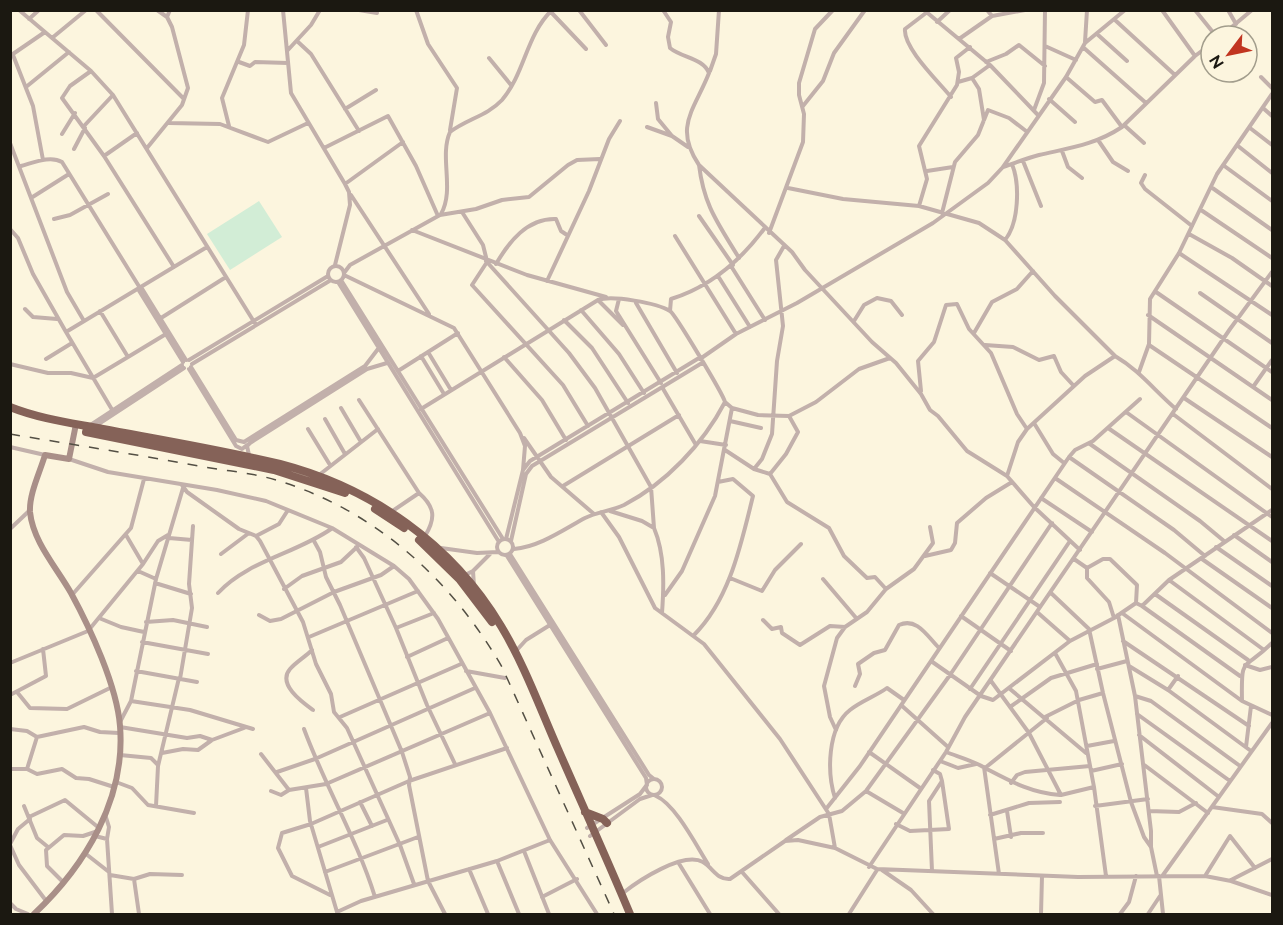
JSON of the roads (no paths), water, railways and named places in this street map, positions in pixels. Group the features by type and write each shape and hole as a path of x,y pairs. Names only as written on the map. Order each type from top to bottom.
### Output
{"highway":[{"path":"10,407 76,427 92,427 318,475 361,494 391,512 437,547 451,554 515,652 585,812 624,915"},
{"path":"10,413 309,479 357,498 410,533 460,580 503,640 630,915"},
{"path":"585,812 604,820"}],"street":[{"path":"19,10 91,71 113,95 255,322"},
{"path":"29,19 39,10"},
{"path":"52,38 86,10"},
{"path":"96,10 184,99"},
{"path":"147,148 170,123 188,88 172,27 167,17 157,10"},
{"path":"167,17 170,10"},
{"path":"229,126 222,98 244,45 248,10"},
{"path":"283,10 291,93 349,192 430,315"},
{"path":"287,51 320,10"},
{"path":"359,10 377,13"},
{"path":"416,10 428,44 457,88 446,146 446,202 439,215"},
{"path":"579,10 606,45"},
{"path":"719,10 716,54 710,73 685,127 688,147 699,165 784,246 872,342 890,357 921,394 930,410 938,416 967,451 1007,476 1034,507 1080,550"},
{"path":"769,233 788,188 803,142 805,128 799,82 815,29 832,10"},
{"path":"802,106 823,81 834,53 865,10"},
{"path":"937,22 950,10"},
{"path":"987,10 992,16"},
{"path":"959,39 992,16 1025,10"},
{"path":"523,470 537,459 662,385 736,334 822,288 944,213 988,183 1003,167 1036,112 1046,67 1045,10"},
{"path":"1084,46 1086,10"},
{"path":"1036,112 1066,77 1084,46 1125,10"},
{"path":"1161,10 1195,56"},
{"path":"1195,10 1206,24"},
{"path":"1228,10 1236,24 1252,10"},
{"path":"450,132 488,112 502,99 522,67 536,28 551,11 586,49"},
{"path":"665,12 671,22 668,37 670,48 704,65 710,73"},
{"path":"951,97 928,73 905,33 905,29 925,12 988,63 1036,112"},
{"path":"1114,20 1175,75"},
{"path":"43,160 33,106 12,55 45,32"},
{"path":"1097,34 1127,62"},
{"path":"297,41 311,54 359,131"},
{"path":"958,82 972,78 988,63 1019,45 1046,67"},
{"path":"1045,46 1076,60"},
{"path":"1084,46 1146,103"},
{"path":"920,206 927,171 919,146 951,97 958,82 959,72 956,58 970,47"},
{"path":"26,87 69,52"},
{"path":"1003,167 1098,140 1123,126 1199,53"},
{"path":"489,58 511,85"},
{"path":"238,62 250,66 255,62 288,63"},
{"path":"91,71 62,96 104,156 174,267"},
{"path":"1066,77 1095,102 1102,100 1123,126 1144,143"},
{"path":"1261,77 1271,85"},
{"path":"972,78 979,89 984,121"},
{"path":"345,109 376,90"},
{"path":"1139,372 1149,345 1150,299 1179,253 1223,165 1272,94"},
{"path":"74,149 84,127 113,95"},
{"path":"1049,99 1075,122"},
{"path":"656,103 658,119 672,136"},
{"path":"1263,108 1272,116"},
{"path":"944,213 953,168 966,147 978,135 991,109 1009,118 1026,131"},
{"path":"62,134 75,113"},
{"path":"324,148 388,117 439,215"},
{"path":"547,281 589,191 600,159 620,121"},
{"path":"170,123 206,122 229,126 268,142 308,123"},
{"path":"647,127 672,136 688,147"},
{"path":"1250,128 1272,145"},
{"path":"104,156 137,133"},
{"path":"1098,140 1113,162 1128,171"},
{"path":"345,184 403,142"},
{"path":"10,143 21,166 67,292 84,321"},
{"path":"1238,146 1272,173"},
{"path":"1062,151 1068,167 1082,178"},
{"path":"342,277 350,265 439,215 462,212 502,200 529,197 577,160 600,159"},
{"path":"21,166 43,160 60,160 166,334 241,443 249,459"},
{"path":"1023,160 1041,206"},
{"path":"1005,240 1011,232 1017,213 1014,198 1016,178 1012,164"},
{"path":"699,165 702,192 708,207 740,258"},
{"path":"1223,165 1272,201"},
{"path":"927,171 953,168"},
{"path":"31,198 69,174"},
{"path":"1145,175 1141,183 1145,189 1192,226"},
{"path":"1211,187 1272,230"},
{"path":"788,188 843,199 920,206 980,223 1005,240 1115,356 1139,372 1176,409"},
{"path":"349,192 350,205 337,266 342,277 378,349 505,540 514,549"},
{"path":"54,219 90,206 108,194"},
{"path":"1201,210 1272,258"},
{"path":"462,212 483,245 487,262 583,370 651,487 654,528 663,564 665,596 662,613"},
{"path":"699,216 765,320"},
{"path":"496,264 510,242 530,225 556,219 561,231 567,235"},
{"path":"10,229 18,238 57,320 113,411"},
{"path":"764,229 740,258 718,276 706,284 671,299 670,311 725,402 732,408 771,416 789,416 816,402 859,369 890,357"},
{"path":"411,230 487,262 547,281 670,311"},
{"path":"1189,234 1232,258 1272,286"},
{"path":"675,236 736,334"},
{"path":"754,468 762,459 771,436 771,416 783,326 776,260 784,246"},
{"path":"66,332 207,247"},
{"path":"1179,253 1272,315"},
{"path":"487,262 472,285 563,385 588,426"},
{"path":"329,278 330,268 350,265"},
{"path":"974,333 992,302 1017,289 1033,271"},
{"path":"869,867 1040,607 1272,272"},
{"path":"718,276 750,327"},
{"path":"161,318 226,277"},
{"path":"342,277 398,371 505,540"},
{"path":"92,427 113,411 255,322 329,278 342,277 430,315 458,333 537,459 594,514"},
{"path":"140,288 161,318 187,364"},
{"path":"1156,292 1272,372"},
{"path":"1200,294 1272,343"},
{"path":"422,409 564,320 598,300 608,297"},
{"path":"854,321 864,305 877,298 891,300 902,315"},
{"path":"619,299 616,311 696,445"},
{"path":"598,300 624,326"},
{"path":"636,303 677,373"},
{"path":"921,394 918,361 934,342 946,305 957,304 969,329 984,344 1014,403 1017,414 1027,429"},
{"path":"25,309 33,317 51,317 57,320"},
{"path":"581,310 619,354 644,393"},
{"path":"100,311 128,357"},
{"path":"1148,315 1272,400"},
{"path":"564,320 597,354 628,403"},
{"path":"398,371 458,333"},
{"path":"10,364 48,373 71,373 93,378 166,334"},
{"path":"46,359 72,343"},
{"path":"984,344 1013,347 1039,360 1054,356 1061,372 1073,386"},
{"path":"1149,345 1272,428"},
{"path":"346,381 365,366 378,349"},
{"path":"428,352 451,390"},
{"path":"421,356 444,394"},
{"path":"1007,476 1018,442 1027,429 1073,386 1115,356"},
{"path":"504,357 542,400 566,440"},
{"path":"1252,387 1272,360"},
{"path":"231,455 241,443 346,381 367,369 387,363"},
{"path":"669,380 685,370"},
{"path":"617,412 644,393 653,390"},
{"path":"1184,398 1272,456"},
{"path":"826,809 869,752 1064,463 1075,450 1090,444 1140,399"},
{"path":"359,400 419,493 428,501 434,516 424,537"},
{"path":"509,555 514,549 538,543 594,514 609,511 651,487 679,464 700,441 725,402"},
{"path":"341,408 361,442"},
{"path":"665,596 682,571 715,496 732,408"},
{"path":"1126,412 1272,518"},
{"path":"1173,414 1272,489"},
{"path":"563,486 679,415"},
{"path":"770,474 786,454 798,432 789,416"},
{"path":"325,418 345,454"},
{"path":"730,421 761,428"},
{"path":"1034,423 1053,454 1064,463"},
{"path":"581,433 588,426 595,424"},
{"path":"69,459 76,427"},
{"path":"1108,428 1272,541"},
{"path":"308,429 330,465"},
{"path":"318,475 378,429"},
{"path":"505,540 523,470 525,446 520,433"},
{"path":"559,447 566,440 573,438"},
{"path":"700,441 725,447 754,468 770,474 787,502 830,528 844,556 867,578 875,577 886,589"},
{"path":"1090,444 1200,521 1224,542"},
{"path":"10,447 69,459 108,472 254,497 332,528 394,566 418,591 434,613 490,713 550,840 577,879 597,915"},
{"path":"10,529 30,510 45,455"},
{"path":"1069,457 1174,530 1203,557 1272,608"},
{"path":"498,552 505,540 527,470 537,459"},
{"path":"694,635 710,619 730,578 749,520 753,496 733,478 718,482"},
{"path":"1055,478 1272,633"},
{"path":"72,595 134,523 144,479"},
{"path":"924,556 951,550 955,543 957,523 986,498 1012,482"},
{"path":"182,486 237,528 256,536 271,560 309,637 316,664 331,694 334,712 340,717 364,767 400,845 414,884"},
{"path":"120,728 131,701 146,622 182,486"},
{"path":"391,512 419,493"},
{"path":"1041,498 1092,532"},
{"path":"30,510 42,545 72,595 88,631 110,688 120,728 120,755 114,784 97,832 86,854 64,883 34,915"},
{"path":"256,536 279,524 288,510"},
{"path":"1142,606 1169,580 1272,510"},
{"path":"609,511 654,528"},
{"path":"601,512 619,537 650,601 662,613 694,635 717,659 780,739 829,814 835,848"},
{"path":"622,894 634,884 678,862 697,860 724,879 742,872 785,841 829,814 842,811 866,791 950,675 1052,523"},
{"path":"156,806 158,766 174,707 190,622 189,584 193,526"},
{"path":"836,730 830,717 824,686 834,647 845,627 857,620 886,589 914,569 933,543 930,527"},
{"path":"218,593 229,583 271,560 314,541 332,528"},
{"path":"220,554 249,533"},
{"path":"126,535 143,564"},
{"path":"1233,535 1272,562"},
{"path":"10,663 88,631 138,571 158,541 169,536 192,540"},
{"path":"314,541 402,752 410,781 418,837 428,881 445,915"},
{"path":"970,689 1071,541"},
{"path":"730,578 762,591 775,570 801,544"},
{"path":"284,589 302,576 341,562 358,546"},
{"path":"358,546 396,628 440,736 455,764"},
{"path":"1216,547 1272,585"},
{"path":"451,554 498,552 509,555 649,775 662,785 663,799 711,869"},
{"path":"464,575 473,571 490,554"},
{"path":"509,555 646,778 647,785 654,795 663,799"},
{"path":"1074,559 1087,568"},
{"path":"1087,568 1103,559 1110,559 1137,585 1136,603"},
{"path":"258,615 275,621 334,592 373,579 394,566"},
{"path":"1087,568 1086,578 1118,615 1242,701 1272,716"},
{"path":"138,571 156,581 191,594"},
{"path":"473,571 474,587"},
{"path":"990,573 1040,607"},
{"path":"823,579 857,620"},
{"path":"1169,580 1264,650"},
{"path":"309,637 418,591"},
{"path":"1051,593 1089,629 1102,693 1131,802 1144,837 1151,847"},
{"path":"1155,594 1248,660"},
{"path":"1136,603 1240,676"},
{"path":"931,661 981,696 993,700 1070,641 1136,603"},
{"path":"1037,612 1070,641"},
{"path":"396,628 434,613"},
{"path":"1118,615 1136,696 1151,847 1159,876 1163,915"},
{"path":"961,616 1011,651"},
{"path":"99,617 121,627 144,632"},
{"path":"763,621 772,629 781,627 782,633 801,645 830,626 845,627"},
{"path":"146,622 190,622 207,627"},
{"path":"855,686 860,674 858,664 874,653 885,650 896,628 903,623 910,622 918,626 939,648"},
{"path":"515,652 526,639 550,625"},
{"path":"407,657 448,638"},
{"path":"1123,641 1249,726"},
{"path":"142,642 208,654"},
{"path":"1242,701 1240,676 1245,665 1248,660 1272,642"},
{"path":"10,695 46,676 43,649"},
{"path":"313,649 289,670 286,679 289,687 313,710"},
{"path":"1055,652 1073,681 1078,700 1094,787 1106,876"},
{"path":"340,717 461,664"},
{"path":"1010,707 1051,678 1066,672 1097,666 1128,664 1168,690 1251,751"},
{"path":"1245,665 1260,670 1272,667"},
{"path":"136,670 197,682"},
{"path":"465,671 505,678"},
{"path":"1168,690 1178,676"},
{"path":"991,681 1029,733 1061,795"},
{"path":"17,692 30,708 63,709 110,688"},
{"path":"277,772 315,759 476,688"},
{"path":"835,799 829,779 828,765 836,730 849,711 887,688 904,699"},
{"path":"1010,689 1089,756"},
{"path":"985,767 1046,718 1078,700 1102,693"},
{"path":"1136,696 1151,701 1240,766"},
{"path":"131,701 220,717 244,728 253,729"},
{"path":"901,705 947,749 985,767 1011,783 1042,793 1061,795 1094,787"},
{"path":"1246,747 1251,706"},
{"path":"271,791 281,795 289,790 326,784 490,713"},
{"path":"1137,714 1230,781"},
{"path":"1159,876 1272,724"},
{"path":"10,729 27,732 37,737 84,727 100,732 120,728 187,738 200,736 212,740"},
{"path":"161,753 183,749 198,750 212,740 244,728"},
{"path":"304,729 375,897"},
{"path":"1139,735 1219,797"},
{"path":"27,770 37,737"},
{"path":"1087,746 1114,741"},
{"path":"330,895 292,876 278,848 282,833 311,824 376,794 455,764 507,748"},
{"path":"869,752 920,788"},
{"path":"261,754 289,790"},
{"path":"120,755 152,758 158,766"},
{"path":"940,761 958,768 976,764"},
{"path":"1011,783 1017,775 1025,772 1049,772 1122,764"},
{"path":"1143,764 1208,813"},
{"path":"985,767 999,874"},
{"path":"10,770 27,770 37,774 62,769 76,778 132,788 146,804 194,813"},
{"path":"896,824 910,831 950,828 940,774 933,770"},
{"path":"590,830 640,794 654,779"},
{"path":"932,871 929,801 942,781"},
{"path":"306,788 311,824 337,913 375,897 497,861 550,840"},
{"path":"590,830 640,799 662,791"},
{"path":"866,791 903,813"},
{"path":"1095,806 1148,799"},
{"path":"47,902 19,865 10,845 18,829 29,818 64,800 107,840"},
{"path":"990,815 1029,803 1060,801"},
{"path":"360,802 372,826"},
{"path":"1149,811 1176,812 1196,804"},
{"path":"24,806 38,840 48,848"},
{"path":"1212,807 1262,814 1272,823"},
{"path":"1006,811 1011,837"},
{"path":"105,813 108,821 107,840 112,915"},
{"path":"318,847 387,820"},
{"path":"64,883 47,866 45,857 48,848 64,835 83,836 97,832"},
{"path":"994,839 1021,833 1043,833"},
{"path":"1205,876 1230,836 1255,868"},
{"path":"325,872 418,837"},
{"path":"785,841 815,843 835,848 869,867 880,870 1042,876 1205,876 1231,881 1272,895"},
{"path":"524,851 549,915"},
{"path":"86,854 110,874 134,879 150,874 183,875"},
{"path":"1231,881 1272,859"},
{"path":"497,861 519,915"},
{"path":"678,862 710,915"},
{"path":"469,869 488,915"},
{"path":"849,915 880,870"},
{"path":"880,870 911,890 933,915"},
{"path":"742,872 779,915"},
{"path":"1041,915 1042,876"},
{"path":"1120,915 1129,902 1136,876"},
{"path":"134,879 139,915"},
{"path":"542,897 577,879"},
{"path":"1148,915 1160,896"},
{"path":"10,903 28,915"}],"railway":[{"path":"10,434 276,480 312,493 346,510 378,529 407,552 459,605 482,635 502,667 614,914"}]}
